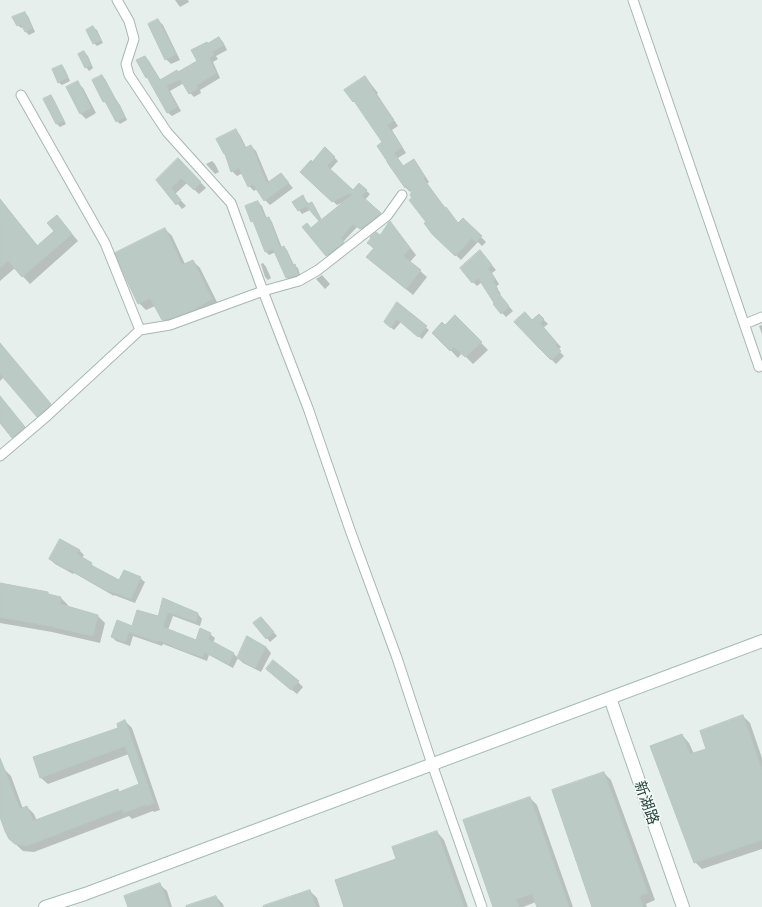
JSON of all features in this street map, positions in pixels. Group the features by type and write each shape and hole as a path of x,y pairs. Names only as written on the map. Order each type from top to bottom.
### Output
{"street":[{"path":"117,0 129,21 134,39 126,64 129,75 167,132 231,203 308,408 350,530 397,658 482,907"},
{"path":"633,0 759,367"},
{"path":"21,95 105,243 140,330"},
{"path":"0,456 47,416 140,330 170,325 263,291 299,281 318,270 387,216 402,196"},
{"path":"745,324 762,317"},
{"path":"45,907 85,894 762,641"},
{"name":"新湖路","path":"610,698 683,907"}],"building":[{"path":"25,12 32,28 25,32 21,24 17,26 12,17"},
{"path":"158,19 176,54 165,60 148,24"},
{"path":"93,26 101,40 93,44 86,30"},
{"path":"219,37 224,45 212,52 214,55 209,58 216,73 196,86 198,88 189,94 180,79 166,86 177,107 167,113 136,60 145,56 160,80 197,61 191,50"},
{"path":"84,51 91,65 85,68 78,54"},
{"path":"62,65 68,77 58,83 52,69"},
{"path":"102,75 125,117 116,122 105,101 103,102 92,80"},
{"path":"365,76 373,88 372,89 394,120 387,125 402,147 394,153 403,166 414,159 425,177 423,178 458,223 463,218 482,236 476,242 472,238 455,256 432,234 424,223 426,222 409,200 412,198 410,195 412,191 406,186 405,188 387,162 377,146 382,142 354,101 353,102 344,90"},
{"path":"78,81 91,108 80,114 66,87"},
{"path":"51,95 64,121 56,124 43,99"},
{"path":"236,129 245,148 251,145 267,183 281,173 289,183 264,201 253,184 248,187 239,168 231,172 225,154 216,139"},
{"path":"325,147 335,157 327,166 353,190 359,183 367,190 362,196 381,213 360,229 353,224 341,238 344,242 326,256 302,227 307,223 311,228 319,221 306,206 298,211 292,202 303,195 307,204 312,202 321,220 352,195 350,193 332,202 300,172 311,160 312,162"},
{"path":"178,158 201,182 194,190 181,178 171,188 181,200 176,205 156,180"},
{"path":"0,199 37,246 54,231 47,223 57,215 72,234 22,277 8,261 0,268"},
{"path":"258,201 265,218 269,217 280,248 284,246 293,265 295,264 297,275 286,278 273,249 265,252 253,221 251,222 245,206"},
{"path":"390,221 410,248 403,256 421,270 406,289 366,257 374,248 367,243 371,238 370,237 376,232 380,235"},
{"path":"165,228 182,265 193,260 212,299 189,312 162,320 150,298 138,304 115,253"},
{"path":"480,250 492,265 488,268 495,279 493,282 498,289 496,290 509,306 501,314 493,304 494,303 478,278 472,283 460,268"},
{"path":"397,302 427,326 418,337 397,319 391,328 384,322"},
{"path":"525,312 532,320 539,314 544,319 540,323 557,343 555,345 561,351 551,360 514,322"},
{"path":"455,315 482,342 465,357 454,347 450,351 432,333 442,322 445,325"},
{"path":"0,343 51,404 37,417 0,374"},
{"path":"0,396 25,427 12,438 0,423"},
{"path":"60,539 80,550 77,554 92,563 91,565 119,580 124,570 141,577 131,599 110,591 109,592 49,559"},
{"path":"0,583 48,592 48,594 61,597 60,604 98,615 93,636 0,617"},
{"path":"163,598 198,613 196,622 168,612 163,627 196,640 200,628 211,633 208,639 234,653 229,664 204,652 203,657 158,640 158,642 129,632 125,642 111,637 117,620 132,626 137,610 158,616"},
{"path":"261,617 274,632 266,639 253,623"},
{"path":"247,636 266,647 255,668 237,658"},
{"path":"273,660 299,681 291,690 266,669"},
{"path":"743,715 762,770 762,840 694,863 650,746 682,734 690,754 706,749 700,731"},
{"path":"125,720 154,803 146,806 146,804 124,813 122,809 27,846 15,844 9,839 0,817 0,758 20,809 27,806 33,821 118,789 119,792 139,784 125,746 40,778 33,757 118,728 117,724"},
{"path":"604,772 648,893 639,896 643,907 592,907 552,790"},
{"path":"530,797 569,907 537,907 532,894 516,899 519,907 493,907 463,820"},
{"path":"437,831 464,907 344,907 335,880 396,859 392,847"},
{"path":"160,883 169,907 128,907 124,896"},
{"path":"310,890 316,907 263,906"},
{"path":"216,896 220,907 186,906"}]}
